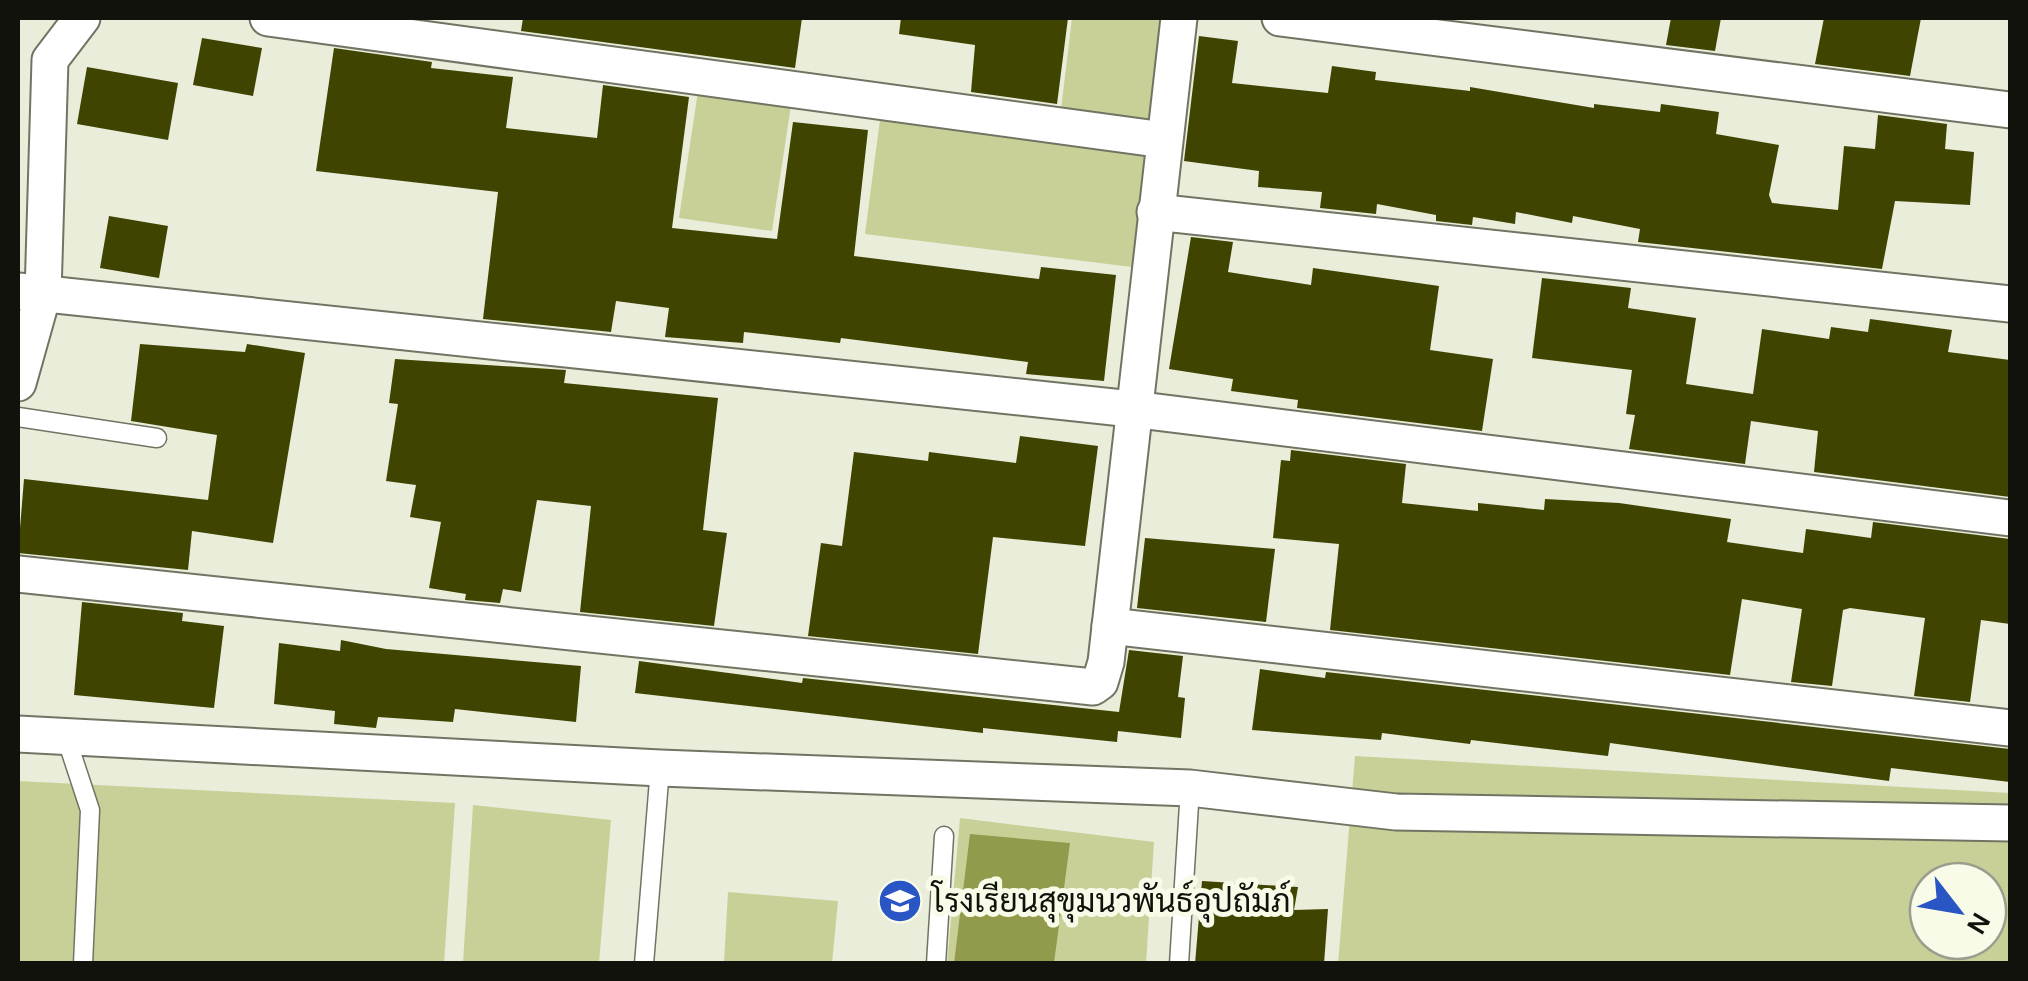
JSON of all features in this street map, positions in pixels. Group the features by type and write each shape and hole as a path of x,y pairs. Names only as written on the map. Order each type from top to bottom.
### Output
{"street":[{"path":"18,382 30,292 50,60 82,18"},
{"path":"268,18 1164,140"},
{"path":"18,574 1080,688 1100,682 1110,626 1179,18"},
{"path":"1280,18 2010,110"},
{"path":"1156,212 2010,304"},
{"path":"30,292 1132,410 2010,518"},
{"path":"1110,626 2010,728"},
{"path":"18,734 660,768 1190,788 1396,812 2010,823"}],"lane":[{"path":"18,417 157,438"},
{"path":"65,734 90,810 83,964"},
{"path":"644,964 660,768"},
{"path":"1179,964 1190,788"},
{"path":"936,964 944,836"}],"shaded area":[{"path":"1072,18 1175,18 1161,130 1060,118"},
{"path":"698,91 791,105 772,231 679,218"},
{"path":"881,112 1148,145 1132,267 865,234"},
{"path":"1355,756 2010,793 2010,963 1338,964"},
{"path":"18,781 455,803 444,963 18,963"},
{"path":"473,805 611,820 599,963 463,963"},
{"path":"960,818 1154,842 1146,963 947,964"},
{"path":"970,834 1070,843 1054,963 954,963"},
{"path":"728,892 838,901 832,963 724,963"}],"building":[{"path":"523,18 802,18 795,68 521,31"},
{"path":"901,18 1068,18 1057,104 971,92 975,45 899,34"},
{"path":"1671,18 1721,18 1715,51 1666,45"},
{"path":"1824,18 1921,18 1910,76 1815,64"},
{"path":"1199,36 1238,41 1232,83 1328,93 1332,66 1376,72 1375,80 1470,91 1470,87 1594,108 1594,104 1660,112 1661,104 1719,112 1716,134 1779,145 1769,195 1772,203 1838,210 1844,146 1875,149 1878,115 1947,124 1945,149 1974,152 1970,205 1895,201 1882,269 1638,242 1640,229 1573,216 1572,223 1516,212 1515,224 1473,217 1472,225 1436,221 1436,215 1377,204 1376,214 1320,208 1322,192 1258,187 1259,171 1184,161"},
{"path":"202,38 262,48 253,96 193,85"},
{"path":"334,48 432,62 431,68 513,77 506,128 597,138 603,85 689,97 672,228 777,239 793,122 868,130 854,256 1039,279 1041,267 1116,275 1104,381 1026,374 1028,362 841,338 840,343 744,332 743,343 665,337 669,308 616,301 611,332 483,319 498,192 316,171"},
{"path":"87,67 178,83 168,140 77,124"},
{"path":"109,216 168,226 159,278 100,268"},
{"path":"1191,237 1233,242 1228,272 1311,285 1313,268 1439,286 1430,350 1493,359 1482,431 1297,408 1298,400 1231,391 1233,379 1169,369"},
{"path":"1542,278 1631,288 1628,308 1696,318 1686,384 1753,394 1762,329 1829,339 1831,327 1868,332 1870,319 1952,330 1948,352 2010,360 2010,497 1814,472 1818,431 1751,421 1745,464 1629,449 1635,415 1626,414 1632,370 1532,358"},
{"path":"140,344 245,352 247,344 305,353 273,543 192,531 188,570 18,553 24,479 208,500 217,435 131,421"},
{"path":"395,359 566,370 564,383 718,398 703,530 727,533 714,626 580,612 591,506 537,500 521,592 503,589 500,603 465,600 466,594 429,588 441,522 410,517 416,485 386,481 398,404 389,403"},
{"path":"1020,436 1098,446 1085,546 993,537 978,654 808,636 821,543 842,546 854,452 928,461 929,452 1016,463"},
{"path":"1291,450 1406,464 1402,503 1478,511 1478,503 1544,510 1545,499 1619,503 1731,519 1727,542 1803,553 1806,529 1871,538 1873,522 2010,539 2010,624 1981,620 1970,702 1914,696 1925,618 1850,608 1843,610 1832,686 1791,682 1802,609 1742,599 1730,675 1330,630 1339,544 1273,538 1281,460 1290,461"},
{"path":"1145,538 1275,549 1266,622 1137,608"},
{"path":"82,602 183,613 182,621 224,626 214,708 74,695"},
{"path":"341,640 386,649 581,666 576,722 455,709 453,722 378,717 376,728 334,724 335,711 274,704 279,643 340,651"},
{"path":"1129,650 1183,656 1178,697 1185,698 1181,738 1118,731 1117,742 983,728 983,733 635,693 639,661 802,683 803,678 1119,712"},
{"path":"1260,669 1325,678 1326,672 2010,749 2010,782 1891,768 1889,781 1610,743 1608,756 1382,733 1381,740 1252,730"},
{"path":"1202,881 1298,887 1294,910 1328,909 1324,964 1195,964"}],"place":[{"name":"โรงเรียนสุขุมนวพันธ์อุปถัมภ์","path":"900,901"}]}
